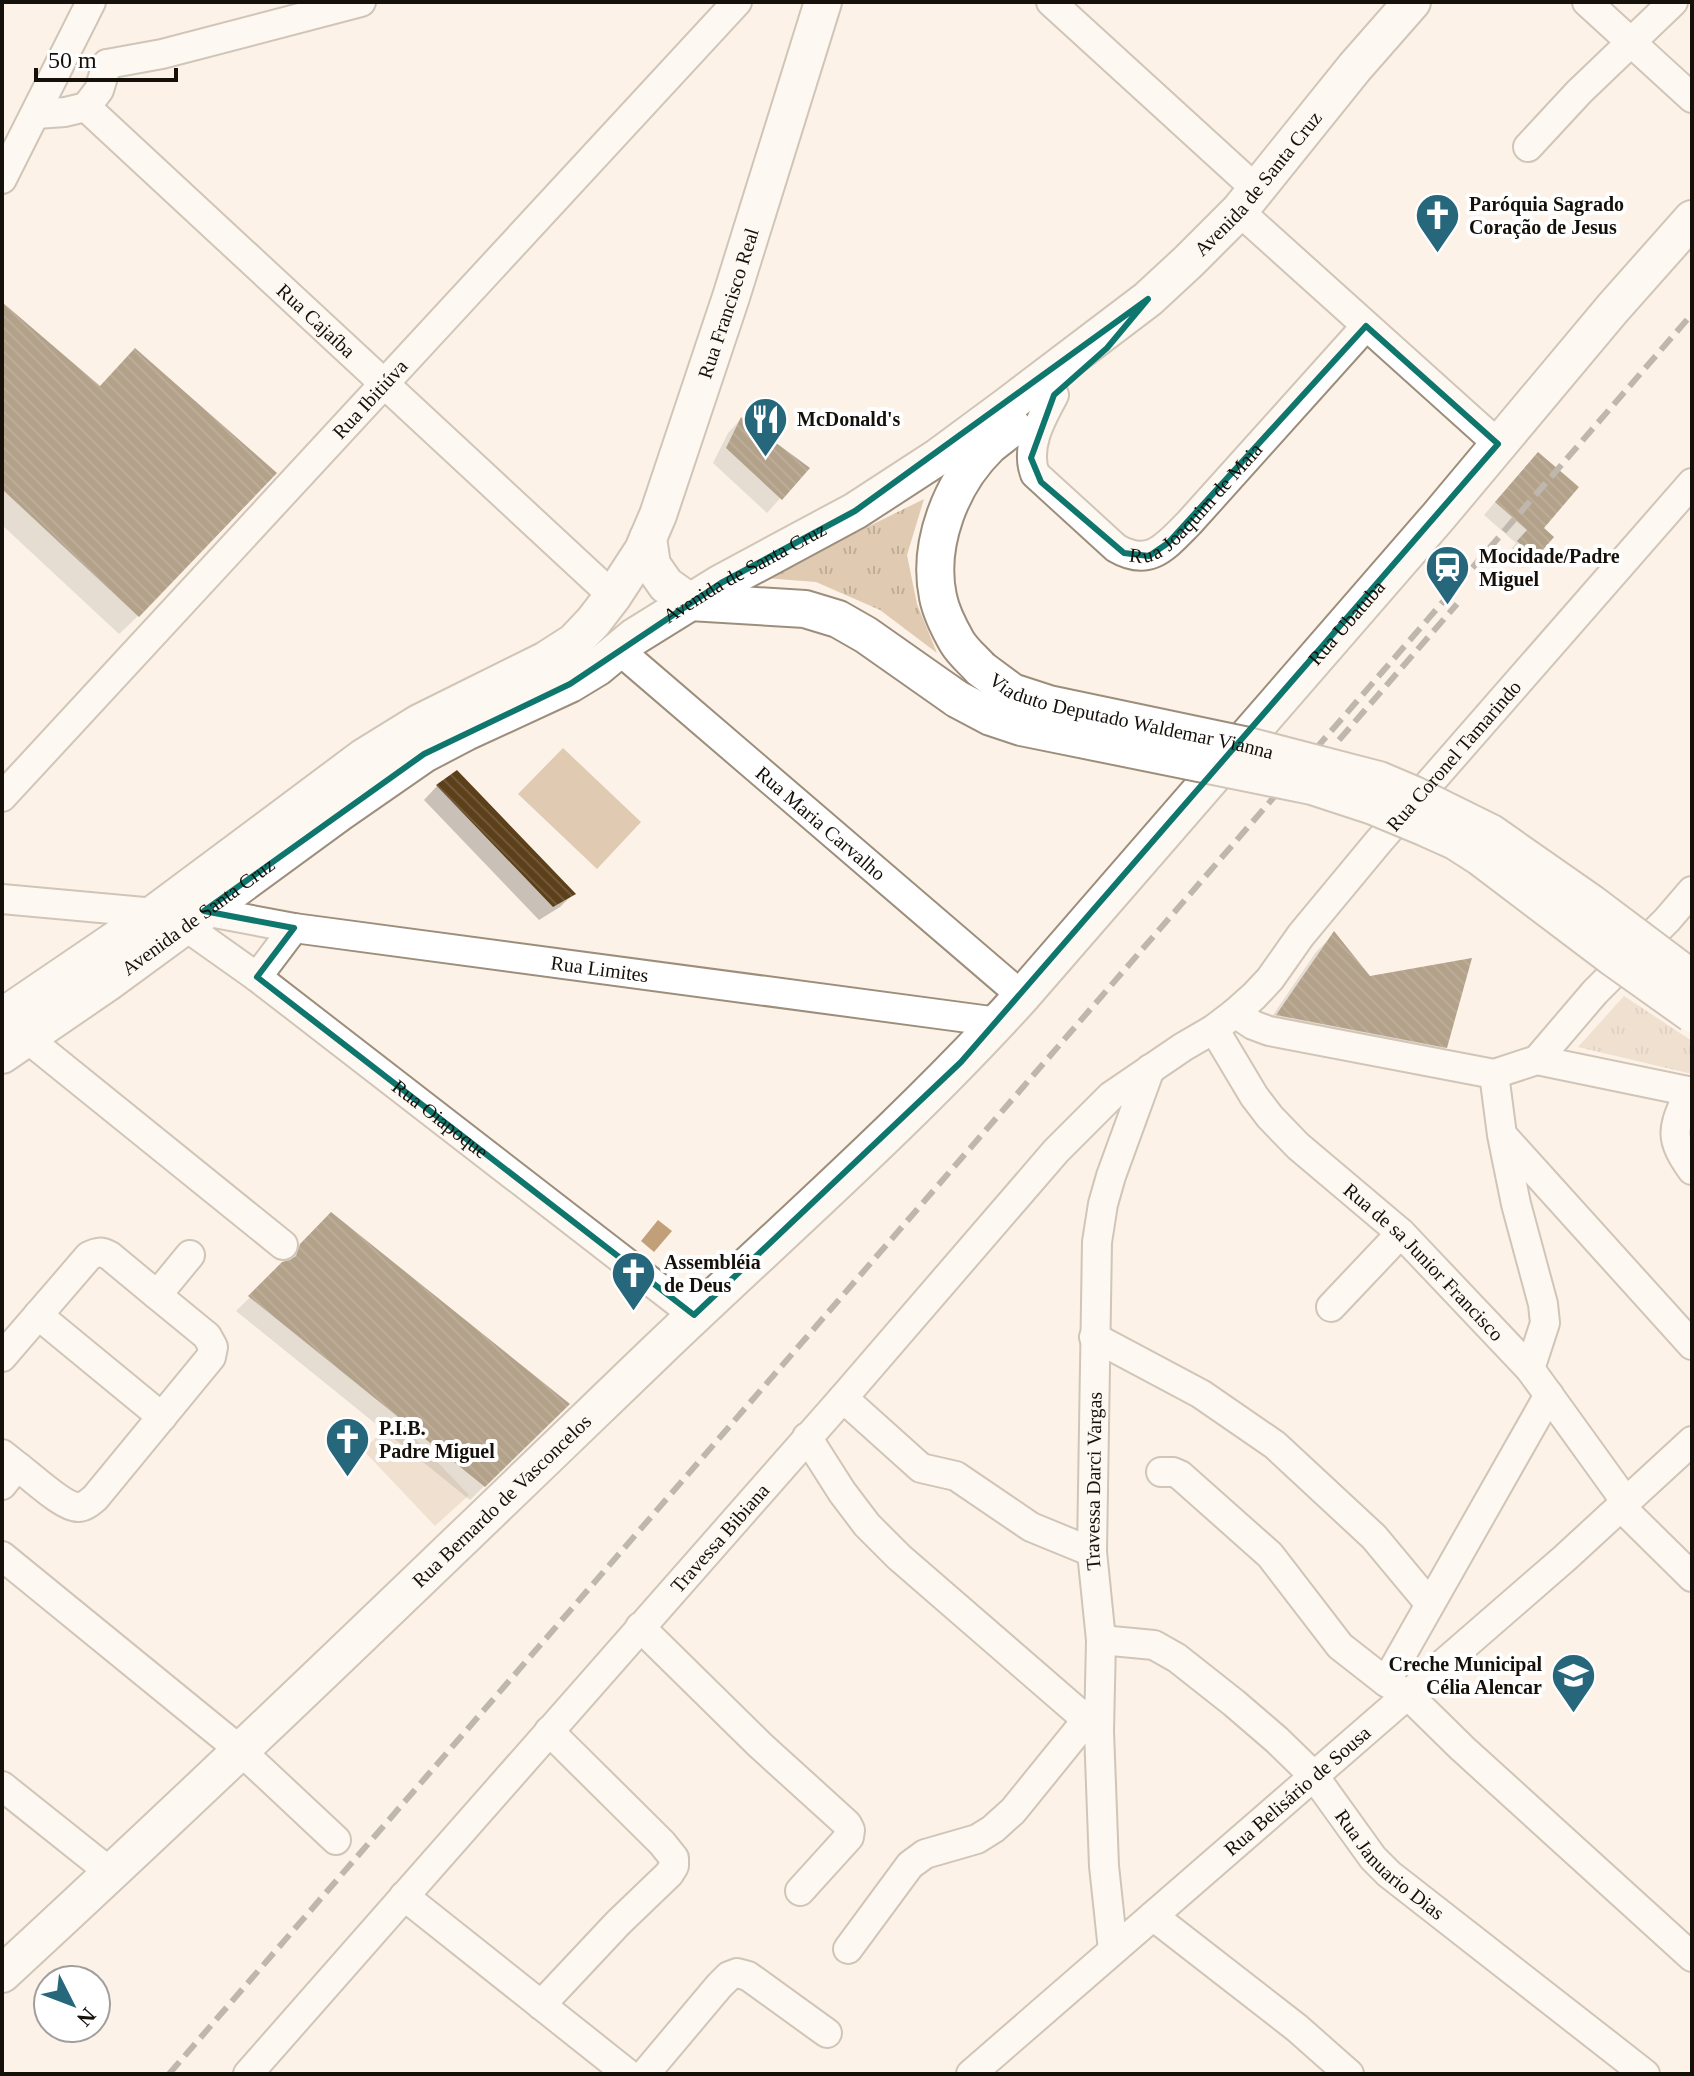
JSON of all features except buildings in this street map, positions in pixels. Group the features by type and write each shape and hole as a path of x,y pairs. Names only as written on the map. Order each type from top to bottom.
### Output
{"main road":[{"name":"Rua Francisco Real","path":"613,596 642,550 658,515 731,297 823,2"},
{"name":"Avenida de Santa Cruz","path":"181,917 424,754 570,684 598,667 634,637 721,583 855,511 996,415 1148,299 1248,200 1355,67 1412,2"},
{"name":"Rua Ubatuba","path":"1010,1009 1438,517 1692,219"},
{"name":"Viaduto Deputado Waldemar Vianna","path":"1148,299 1107,348 990,445 951,501 940,532 935,565 938,597 945,620 959,645 981,669 1012,692 1049,704 1244,745 1379,780 1412,794 1491,833 1692,979"},
{"path":"642,550 666,585 690,602"},
{"name":"Avenida de Santa Cruz","path":"11,1037 107,983 364,757 419,723 546,660 574,642 613,596"},
{"name":"Viaduto Deputado Waldemar Vianna","path":"690,602 805,609 838,619 866,635 957,699 991,717 1021,727 1312,786 1373,806 1455,841 1480,857 1692,1014"},
{"name":"Rua Bernardo de Vasconcelos","path":"2,1974 241,1751 694,1315 905,1118 1010,1009"}],"street":[{"path":"2,179 91,2"},
{"path":"107,64 162,54 361,2"},
{"name":"Rua Ibitiúva","path":"2,797 737,2"},
{"path":"1051,2 1248,200 1366,326 1498,444"},
{"path":"1587,2 1692,98"},
{"path":"1528,147 1629,42 1673,2"},
{"path":"76,31 107,64"},
{"path":"36,114 86,107 99,90 107,64"},
{"name":"Rua Cajaíba","path":"86,107 613,596"},
{"name":"Rua Joaquim de Maia","path":"1054,395 1034,441 1031,458 1035,474 1116,548 1140,556 1157,552 1189,523 1366,326"},
{"name":"Rua Coronel Tamarindo","path":"1225,1021 1270,979 1301,935 1434,776 1692,483"},
{"path":"583,569 601,571 642,550"},
{"name":"Rua Maria Carvalho","path":"619,650 1010,1009"},
{"path":"1537,1060 1595,992 1692,891"},
{"name":"Rua Limites","path":"2,899 294,928 1010,1009"},
{"name":"Rua Oiapoque","path":"181,917 694,1315"},
{"path":"257,977 294,928"},
{"path":"1225,1021 1494,1074 1537,1060 1690,1091 1674,1133 1682,1156 1692,1170"},
{"name":"Travessa Bibiana","path":"248,2074 843,1398 1056,1151 1111,1096 1225,1021"},
{"name":"Rua de sa Junior Francisco","path":"1225,1021 1254,1096 1270,1117 1298,1146 1401,1233 1530,1369 1624,1505 1692,1577"},
{"path":"11,1037 283,1245"},
{"name":"Travessa Darci Vargas","path":"1113,1950 1104,1866 1099,1731 1094,1711 1101,1640 1092,1552 1097,1242 1103,1204 1150,1069"},
{"path":"1494,1074 1516,1204 1543,1304 1545,1323 1530,1369"},
{"path":"1502,1135 1692,1345"},
{"path":"1331,1307 1401,1233"},
{"path":"2,1357 89,1256 96,1252 110,1256 207,1336 213,1347 211,1357 95,1498 80,1507 68,1505 7,1468"},
{"path":"157,1295 190,1255"},
{"path":"38,1315 162,1417"},
{"path":"1094,1337 1201,1394 1275,1445 1374,1537 1429,1603"},
{"path":"1397,1688 1429,1603 1549,1395"},
{"path":"843,1398 921,1468 956,1476 1031,1527 1092,1552"},
{"path":"807,1437 842,1492 899,1557 1094,1711 1013,1811 993,1829 977,1839 925,1854 910,1865 848,1949"},
{"name":"Rua Belisário de Sousa","path":"974,2073 1314,1776 1397,1688 1565,1558 1692,1441"},
{"path":"1161,1472 1180,1475 1270,1555 1340,1646 1397,1688 1692,1957"},
{"path":"2,1556 241,1751 336,1840"},
{"path":"640,1627 760,1745 843,1819 850,1830 843,1845 800,1891"},
{"name":"Rua Januario Dias","path":"1101,1640 1154,1645 1177,1658 1234,1703 1314,1776 1373,1858 1389,1874 1645,2074"},
{"path":"541,2005 674,1866 670,1851 549,1731"},
{"path":"2,1786 111,1873"},
{"path":"404,1896 628,2074"},
{"path":"1153,1916 1297,2028 1349,2074"},
{"path":"645,2074 719,1986 737,1973 748,1976 827,2033"}],"highlighted area":[{"path":"1148,299 1107,348 1054,395 1031,458 1041,482 1124,553 1149,556 1168,543 1366,326 1498,444 961,1062 694,1315 257,977 294,928 204,911 424,754 570,684 721,583 855,511"}],"green space":[{"path":"924,499 907,555 917,604 937,653 880,610 816,582 764,578"},
{"path":"563,748 641,822 597,869 518,794"},
{"path":"1624,996 1692,1041 1692,1074 1578,1047"},
{"path":"396,1419 469,1495 435,1526 363,1450"}],"shaded area":[{"path":"658,1220 672,1231 654,1252 641,1241"}],"railway":[{"path":"169,2074 1692,314"},
{"path":"1339,740 1457,604"}],"place":[{"name":"Paróquia Sagrado Coração de Jesus","path":"1438,255"},
{"name":"McDonald's","path":"766,458"},
{"name":"Mocidade/Padre Miguel","path":"1448,607"},
{"name":"Assembléia de Deus","path":"633,1313"},
{"name":"P.I.B. Padre Miguel","path":"348,1478"},
{"name":"Creche Municipal Célia Alencar","path":"1573,1715"}]}
